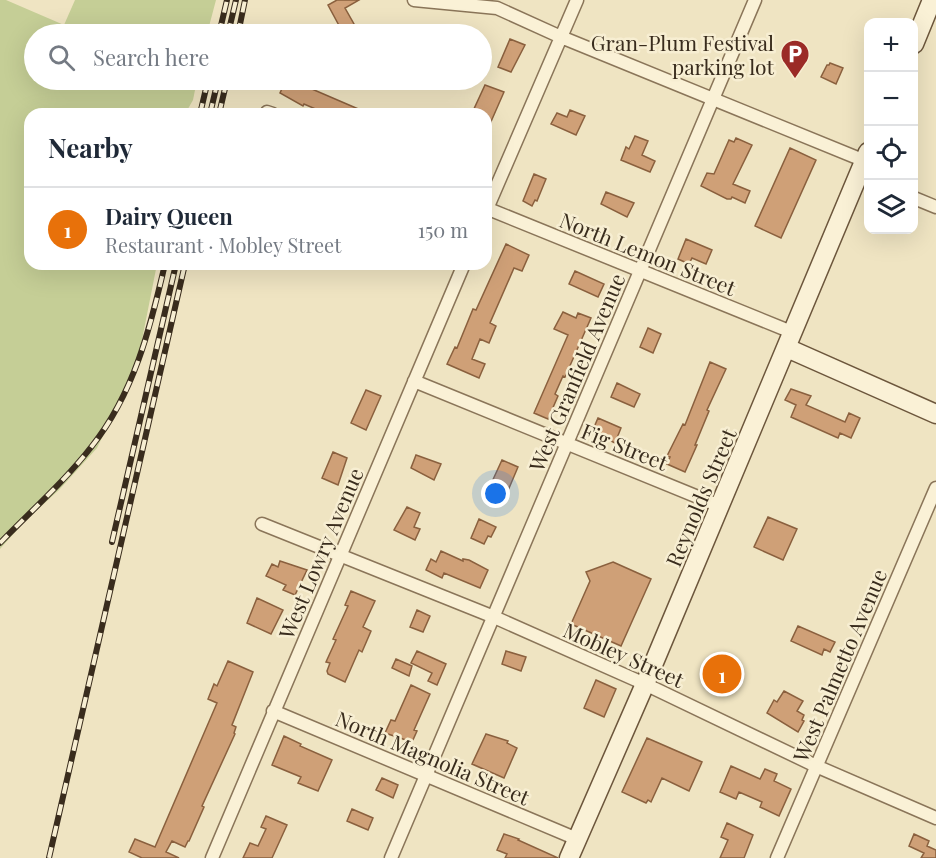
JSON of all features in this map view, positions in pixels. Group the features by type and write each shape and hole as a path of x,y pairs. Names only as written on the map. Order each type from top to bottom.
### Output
{"main road":[{"path":"918,34 932,0"},
{"name":"Reynolds Street","path":"569,858 864,169"},
{"path":"790,340 936,414"}],"street":[{"path":"414,0 497,8 561,37 714,99 864,167"},
{"path":"492,195 577,0"},
{"name":"West Granfield Avenue","path":"391,858 755,0"},
{"path":"918,200 936,207"},
{"name":"North Lemon Street","path":"492,211 640,272 790,340"},
{"name":"West Lowry Avenue","path":"212,858 461,270"},
{"name":"Fig Street","path":"414,381 720,506"},
{"name":"West Palmetto Avenue","path":"777,858 936,488"},
{"name":"Mobley Street","path":"262,524 494,617 645,684 816,766 936,818"},
{"name":"North Magnolia Street","path":"273,711 578,839"}],"green space":[{"path":"0,0 6,0 62,24 24,24 24,90 195,90 188,108 24,108 24,270 156,270 137,365 97,448 0,549"},
{"path":"75,0 216,0 210,24 64,24"}],"building":[{"path":"337,0 359,0 345,8 354,24 338,24 328,5"},
{"path":"510,39 525,45 511,72 498,67"},
{"path":"830,63 843,68 836,84 821,77"},
{"path":"492,88 504,92 492,119 492,108 474,108 483,90 492,90"},
{"path":"281,90 314,90 356,108 313,108 304,104 303,106 280,93"},
{"path":"570,110 585,116 576,135 551,124 557,113 567,117"},
{"path":"635,136 648,141 642,155 655,161 650,172 621,160 626,147 629,149"},
{"path":"736,138 752,145 733,184 750,191 745,203 732,197 727,199 701,186 707,173 714,174 729,140 734,142"},
{"path":"790,148 816,160 781,238 755,226"},
{"path":"534,174 546,179 537,201 535,200 532,206 523,201"},
{"path":"606,192 634,203 627,217 601,204"},
{"path":"686,239 712,250 706,264 692,258 689,264 678,259"},
{"path":"506,244 529,255 522,271 514,268 490,323 496,326 489,343 480,339 472,359 485,364 479,378 447,364 455,347 457,348 473,309 476,310"},
{"path":"575,271 604,284 598,297 569,284"},
{"path":"563,312 576,318 578,313 591,318 555,394 558,396 548,419 534,413 568,335 554,329"},
{"path":"648,328 661,334 653,353 640,347"},
{"path":"710,362 726,369 707,410 709,411 695,445 697,445 685,472 667,464 670,457 667,456 683,424 685,425"},
{"path":"617,383 640,394 634,407 611,397"},
{"path":"791,389 811,396 806,405 845,422 849,413 860,418 851,438 840,433 838,438 791,417 796,405 785,400"},
{"path":"366,390 381,396 366,430 351,423"},
{"path":"598,418 621,428 615,443 592,432"},
{"path":"333,452 347,458 338,485 322,478"},
{"path":"416,455 441,464 434,480 411,468"},
{"path":"502,460 518,467 507,493 490,486"},
{"path":"407,507 420,513 414,527 420,529 415,540 394,530"},
{"path":"768,517 797,529 783,560 754,547"},
{"path":"479,519 496,527 484,544 471,538"},
{"path":"441,551 463,561 463,559 469,560 488,570 480,588 444,573 442,578 426,570 431,559 436,562"},
{"path":"280,561 307,570 295,595 283,590 286,585 266,576 272,564 278,567"},
{"path":"613,562 651,579 621,646 571,624 590,581 586,572"},
{"path":"351,591 375,601 363,627 371,631 362,652 359,650 345,682 328,674 330,663 326,662 336,640 333,639 348,606 345,605"},
{"path":"257,598 283,610 271,634 247,623"},
{"path":"417,610 430,616 423,632 410,627"},
{"path":"798,626 835,642 830,652 824,649 822,655 791,641"},
{"path":"417,651 446,664 437,685 428,681 432,673 411,663"},
{"path":"506,651 526,657 521,671 502,664"},
{"path":"716,657 738,666 727,691 705,681"},
{"path":"396,659 412,666 409,676 392,668"},
{"path":"228,661 253,672 232,725 236,727 235,734 202,806 204,807 189,841 185,847 172,841 166,852 179,858 142,858 129,852 135,839 155,847 217,703 208,699 214,684 217,686"},
{"path":"596,680 616,689 604,717 584,708"},
{"path":"411,685 430,694 414,730 417,731 412,742 385,733 391,720 395,721"},
{"path":"784,691 803,701 797,711 804,715 802,720 804,721 798,732 767,713 774,700 777,702"},
{"path":"486,734 508,741 507,743 517,748 504,778 472,764"},
{"path":"284,736 332,760 318,791 298,783 301,777 272,765"},
{"path":"647,738 702,762 689,791 662,778 651,802 648,800 646,803 622,792"},
{"path":"731,766 760,779 765,769 777,774 774,781 791,789 779,816 760,807 762,802 739,792 736,799 720,792"},
{"path":"382,778 398,785 393,798 376,790"},
{"path":"352,809 373,818 368,830 347,821"},
{"path":"266,816 287,825 272,858 243,858 250,843 258,846 266,829 261,827"},
{"path":"727,823 753,835 744,858 720,858 728,840 721,837"},
{"path":"504,834 558,858 505,858 507,854 497,850"},
{"path":"914,834 929,841 927,846 936,850 936,858 921,858 924,853 909,846"}],"railway":[{"path":"221,24 227,0"},
{"path":"230,24 236,0"},
{"path":"240,24 245,0"},
{"path":"201,108 206,90"},
{"path":"211,108 216,90"},
{"path":"220,108 225,90"},
{"path":"0,543 71,471 107,426 139,360 164,270"},
{"path":"112,542 175,270"},
{"path":"49,858 184,270"}],"place":[{"name":"Gran-Plum Festival parking lot","path":"795,80"},
{"name":"Dairy Queen","path":"722,674"}]}
